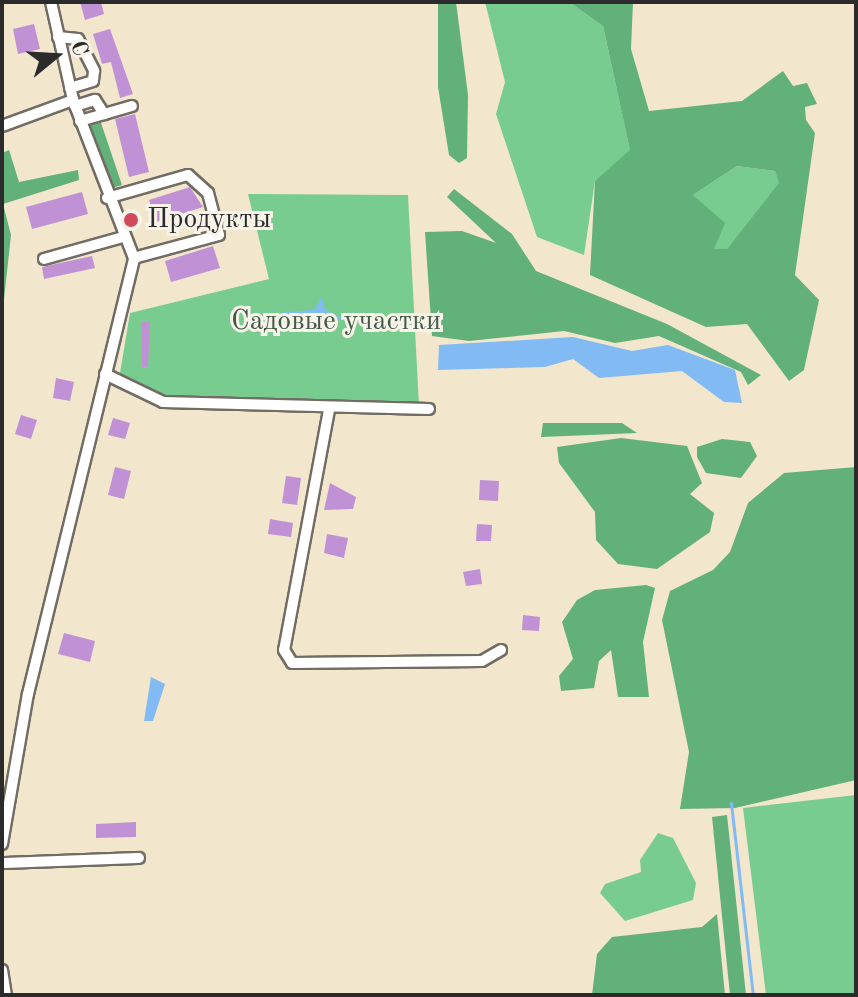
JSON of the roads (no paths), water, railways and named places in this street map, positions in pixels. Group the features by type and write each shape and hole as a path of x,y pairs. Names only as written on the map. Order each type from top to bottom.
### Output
{"street":[{"path":"2,844 28,694 134,258 107,198 74,103 51,2"},
{"path":"58,37 78,39 94,71 93,81 70,88"},
{"path":"2,126 74,103 95,100 104,114"},
{"path":"80,121 132,106"},
{"path":"107,198 188,175 208,193 219,235 134,258"},
{"path":"44,259 123,237"},
{"path":"105,374 163,402 329,410 429,409"},
{"path":"329,410 284,650 292,663 482,661 501,650"},
{"path":"2,863 139,858"},
{"path":"2,970 6,995"}],"water":[{"path":"322,297 325,310 345,320 279,319 284,312 314,310"},
{"path":"573,337 632,351 668,345 735,370 742,403 724,402 682,371 599,378 573,359 545,367 438,370 439,345"},
{"path":"151,677 165,684 153,721 144,721"}],"waterway":[{"path":"731,803 753,995"}],"place":[{"name":"Продукты","path":"131,220"}],"park label":[{"name":"Садовые участки","path":"336,322"}]}
